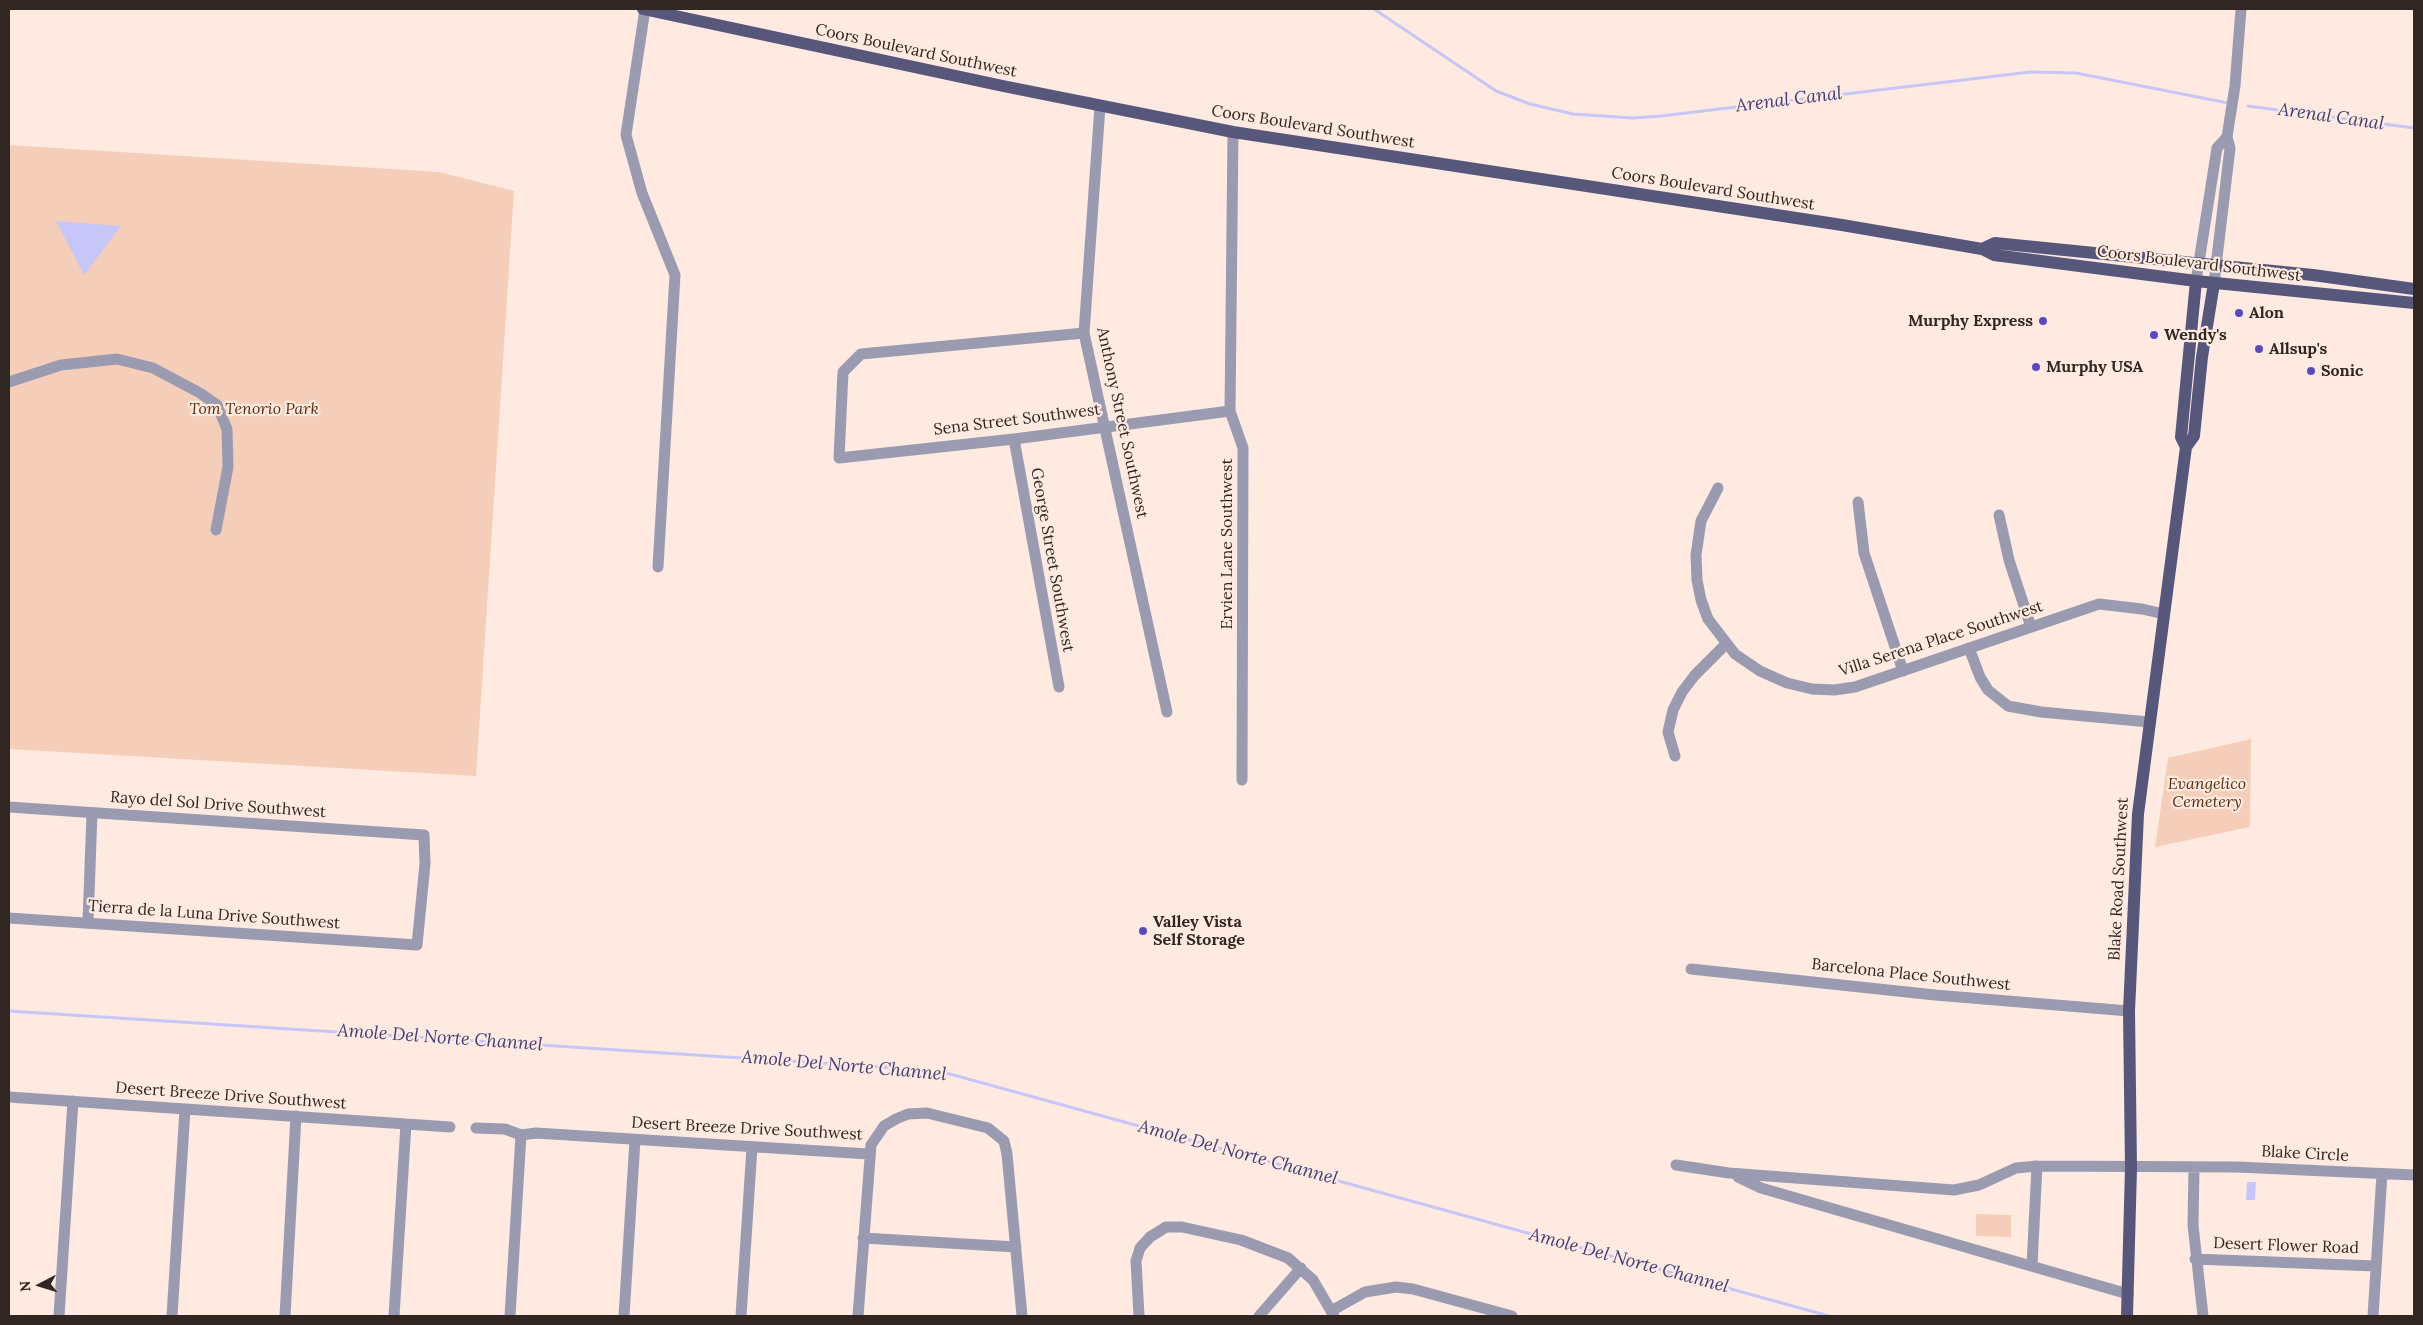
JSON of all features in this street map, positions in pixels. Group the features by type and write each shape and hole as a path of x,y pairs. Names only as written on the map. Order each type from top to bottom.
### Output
{"main road":[{"name":"Coors Boulevard Southwest","path":"644,9 1100,106 1233,132 1583,185 1982,249 1994,255 2196,282 2414,304"},
{"name":"Coors Boulevard Southwest","path":"1982,249 1995,243 2313,275 2414,289"},
{"name":"Blake Road Southwest","path":"2186,447 2181,437 2196,282"},
{"name":"Blake Road Southwest","path":"2127,1316 2131,1168 2129,1011 2138,814 2186,447 2194,436 2202,357 2214,283"}],"street":[{"path":"644,9 626,135 642,192 675,275 658,567"},
{"name":"Blake Road Southwest","path":"2196,282 2217,148 2226,137 2235,86 2241,9"},
{"name":"Anthony Street Southwest","path":"1100,106 1084,333 1106,425 1167,712"},
{"name":"Ervien Lane Southwest","path":"1233,132 1230,411 1243,448 1242,780"},
{"name":"Blake Road Southwest","path":"2214,283 2230,148 2226,137"},
{"name":"Sena Street Southwest","path":"1084,333 861,354 844,372 839,458 1014,439 1106,425 1230,411"},
{"path":"9,382 61,365 117,359 153,368 217,405 227,429 228,467 216,530"},
{"name":"George Street Southwest","path":"1014,439 1059,687"},
{"name":"Villa Serena Place Southwest","path":"1718,488 1700,521 1696,555 1700,600 1708,619 1735,654 1760,672 1787,683 1812,689 1834,690 1855,687 2099,604 2142,609 2164,614"},
{"path":"1858,502 1864,553 1903,671"},
{"path":"1999,515 2008,560 2030,627"},
{"path":"1675,756 1668,732 1673,710 1682,692 1695,675 1726,644"},
{"path":"1969,648 1980,677 1988,690 2008,706 2041,712 2149,722"},
{"name":"Rayo del Sol Drive Southwest","path":"9,807 424,835 425,864 417,945"},
{"path":"88,922 92,813"},
{"name":"Tierra de la Luna Drive Southwest","path":"9,918 417,945"},
{"name":"Barcelona Place Southwest","path":"1691,969 1935,995 2129,1011"},
{"name":"Desert Breeze Drive Southwest","path":"9,1097 450,1127"},
{"path":"59,1316 73,1101"},
{"path":"172,1316 185,1109"},
{"name":"Desert Breeze Drive Southwest","path":"476,1128 505,1129 521,1135 536,1133 868,1154 876,1135 884,1126 908,1114 928,1113 988,1128 1004,1141 1007,1154 1016,1247"},
{"path":"285,1316 296,1116"},
{"path":"394,1316 406,1124"},
{"path":"510,1316 521,1135"},
{"path":"624,1316 635,1140"},
{"path":"741,1316 752,1147"},
{"path":"858,1316 868,1154"},
{"path":"1676,1165 1729,1173 1761,1188 2128,1294"},
{"path":"2032,1265 2037,1166"},
{"name":"Blake Circle","path":"1729,1173 1954,1190 1979,1185 2016,1168 2037,1166 2131,1168 2237,1167 2414,1175"},
{"path":"2194,1168 2195,1259 2203,1316"},
{"path":"2374,1316 2375,1266 2382,1174"},
{"path":"1139,1316 1136,1261 1140,1248 1150,1237 1166,1227 1198,1229 1272,1250 1288,1258 1313,1280 1333,1313 1365,1292 1396,1287 1413,1289 1512,1316"},
{"path":"863,1238 1016,1247 1022,1316"},
{"name":"Desert Flower Road","path":"2195,1259 2375,1266"},
{"path":"1259,1316 1301,1268"}],"green space":[{"name":"Tom Tenorio Park","path":"9,145 439,172 514,191 476,776 9,749"},
{"name":"Evangelico Cemetery","path":"2251,739 2250,827 2155,847 2168,758"},
{"path":"1976,1214 2011,1215 2011,1237 1976,1236"}],"water":[{"path":"56,221 121,226 84,275"},
{"path":"2247,1182 2256,1182 2255,1200 2246,1200"}],"waterway":[{"name":"Arenal Canal","path":"1374,9 1496,91 1530,104 1573,114 1633,118 1661,116 2030,72 2076,73 2228,103"},
{"name":"Arenal Canal","path":"2248,106 2414,128"},
{"name":"Amole Del Norte Channel","path":"9,1011 883,1067 950,1074 1829,1316"}],"place":[{"name":"Alon","path":"2239,313"},
{"name":"Murphy Express","path":"2043,321"},
{"name":"Wendy's","path":"2154,335"},
{"name":"Allsup's","path":"2259,349"},
{"name":"Murphy USA","path":"2036,367"},
{"name":"Sonic","path":"2311,371"},
{"name":"Valley Vista Self Storage","path":"1143,931"}]}
